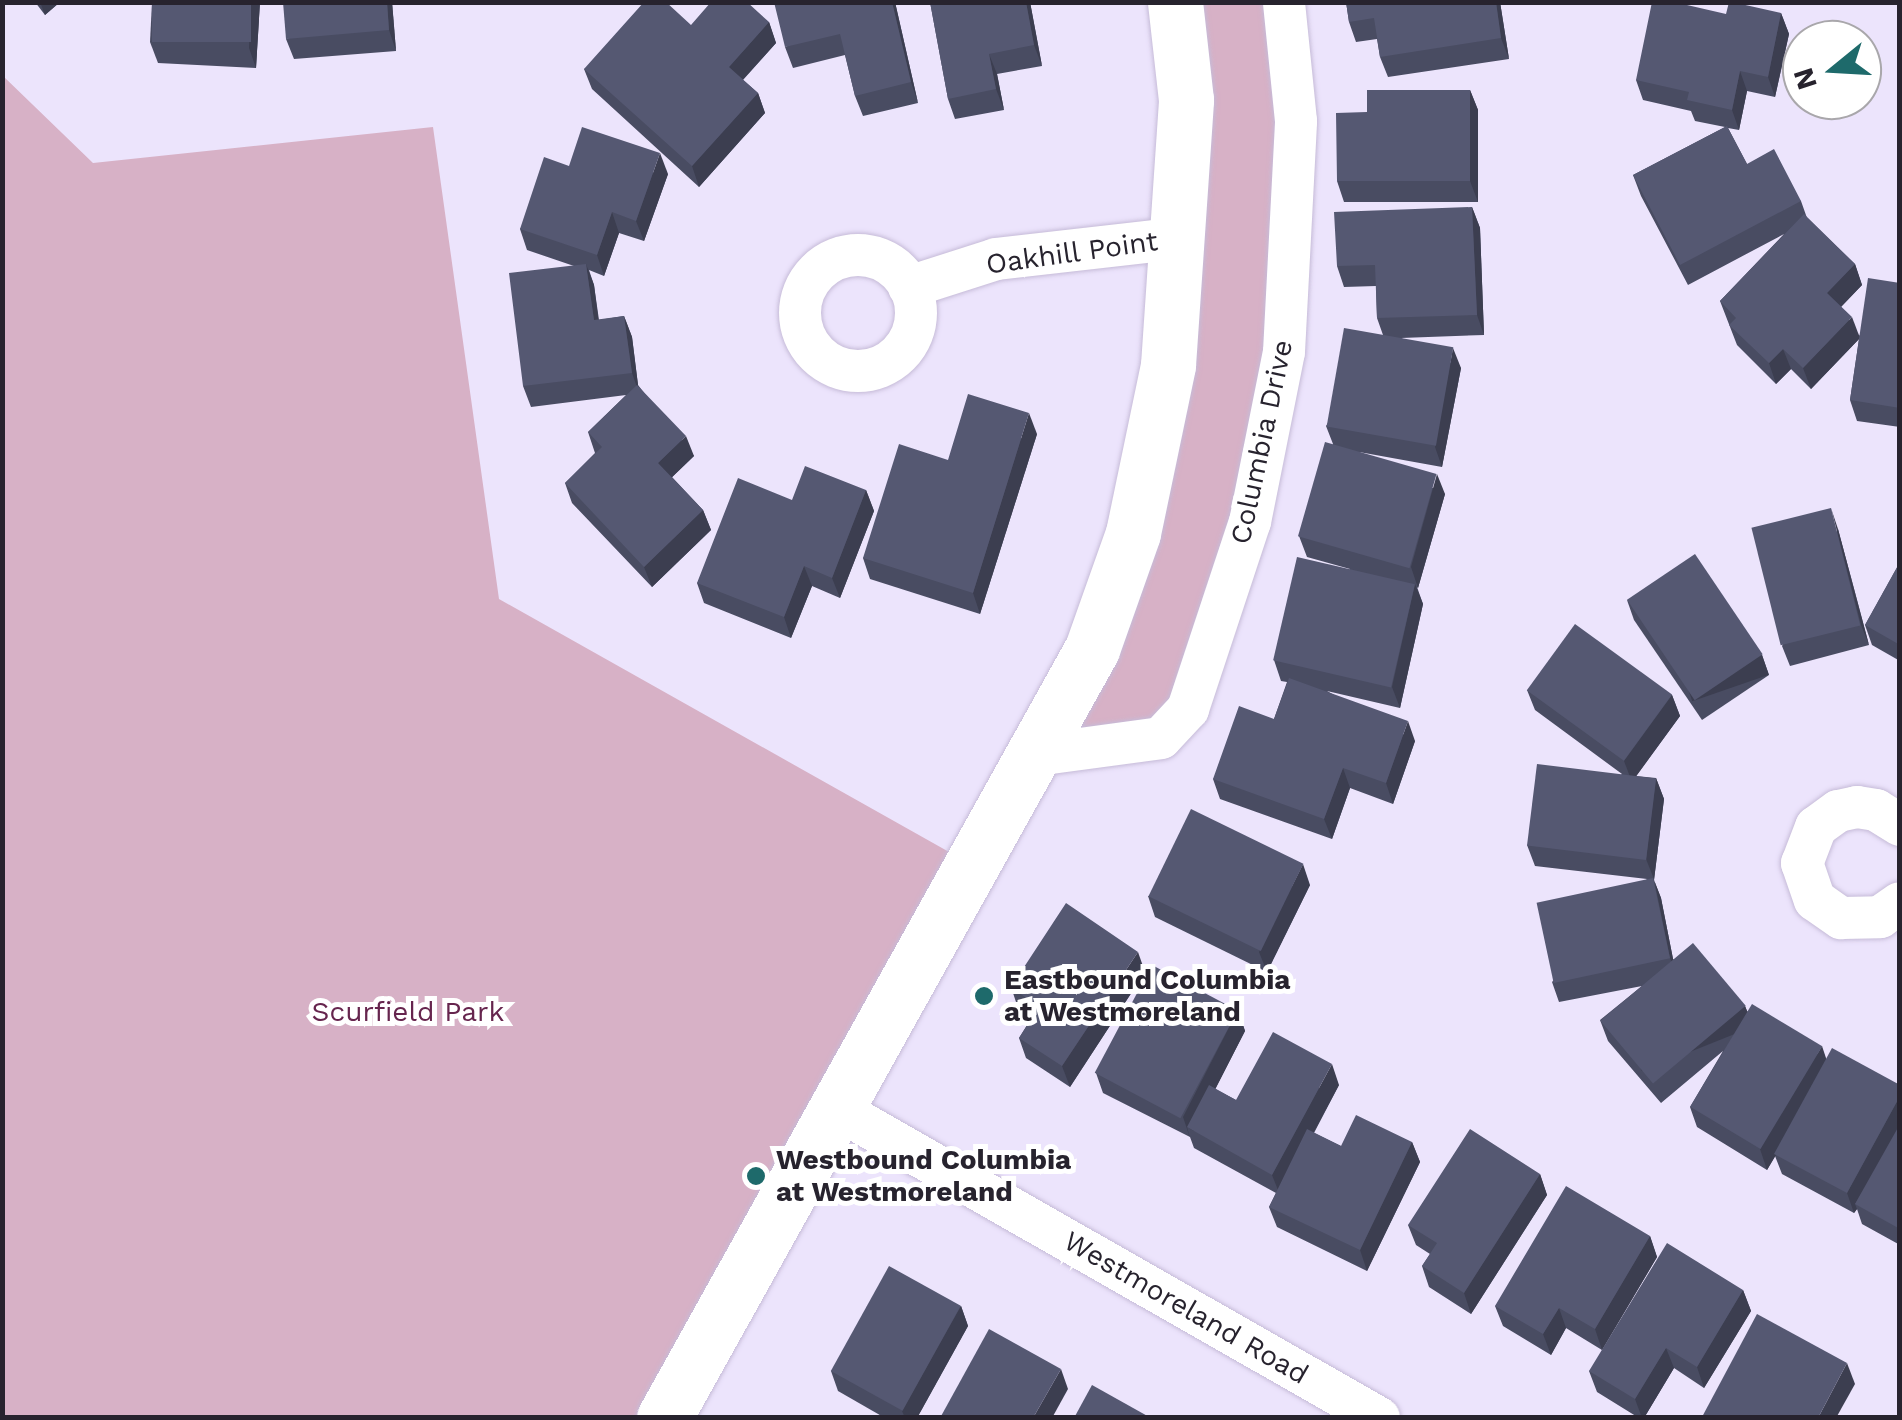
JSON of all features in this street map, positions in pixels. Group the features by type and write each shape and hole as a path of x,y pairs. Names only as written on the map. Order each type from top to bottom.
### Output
{"street":[{"path":"664,1418 1092,649 1133,532 1168,364 1186,100 1175,2"},
{"name":"Columbia Drive","path":"1036,755 1161,738 1188,709 1250,522 1284,352 1296,121 1284,2"},
{"name":"Oakhill Point","path":"909,286 996,259 1179,238"},
{"path":"1899,906 1880,917 1841,918 1814,900 1802,862 1816,827 1838,811 1857,807 1876,810 1900,825"},
{"name":"Westmoreland Road","path":"837,1108 1379,1418"}],"green space":[{"path":"1175,3 1284,3 1284,352 1188,709 1036,755 1133,533"},
{"name":"Scurfield Park","path":"2,75 93,163 433,127 499,599 974,866 664,1417 3,1417"}],"building":[{"path":"152,2 251,2 251,42 152,42"},
{"path":"283,2 387,2 389,30 286,39"},
{"path":"644,2 666,2 691,25 711,2 747,2 769,22 729,67 758,93 692,166 584,69"},
{"path":"774,2 892,2 911,82 855,96 840,34 785,47"},
{"path":"930,2 1026,2 1034,45 989,54 996,89 948,99"},
{"path":"1346,2 1496,2 1501,38 1380,57 1374,18 1349,22"},
{"path":"1652,2 1674,2 1726,14 1732,2 1781,13 1768,77 1740,71 1732,110 1687,100 1689,92 1636,80"},
{"path":"1367,90 1470,90 1470,181 1337,181 1336,113 1367,112"},
{"path":"1727,126 1747,164 1774,149 1801,201 1680,265 1633,175"},
{"path":"582,127 660,153 636,221 612,212 597,255 520,229 544,157 569,166"},
{"path":"1472,207 1477,315 1377,318 1375,265 1337,266 1334,212"},
{"path":"1804,214 1855,264 1827,293 1852,317 1803,368 1783,349 1769,363 1729,325 1736,318 1720,301"},
{"path":"586,264 594,320 624,316 632,373 523,386 509,273"},
{"path":"1868,278 1900,283 1900,408 1850,400"},
{"path":"1344,328 1453,347 1436,446 1327,426"},
{"path":"637,385 686,436 658,463 703,510 644,567 565,483 602,447 588,432"},
{"path":"968,394 1029,413 973,593 863,558 899,444 948,460"},
{"path":"1325,442 1437,474 1409,568 1298,536"},
{"path":"805,466 866,490 832,578 804,566 784,617 697,583 738,478 792,500"},
{"path":"1831,508 1860,625 1781,645 1751,528"},
{"path":"1695,554 1763,654 1695,700 1627,600"},
{"path":"1297,557 1415,584 1391,688 1273,660"},
{"path":"1900,562 1900,645 1865,625"},
{"path":"1575,624 1672,695 1624,761 1527,690"},
{"path":"1289,678 1408,721 1386,783 1343,768 1324,819 1213,779 1239,706 1274,719"},
{"path":"1537,764 1656,779 1646,860 1527,845"},
{"path":"1191,809 1303,864 1261,951 1148,896"},
{"path":"1653,878 1670,958 1554,983 1537,903"},
{"path":"1066,903 1138,952 1062,1066 1019,1038 1039,1007 1011,987"},
{"path":"1693,943 1746,1006 1653,1084 1600,1021"},
{"path":"1152,965 1238,1011 1180,1118 1095,1073"},
{"path":"1752,1004 1822,1046 1760,1149 1690,1107"},
{"path":"1273,1032 1332,1064 1272,1175 1187,1127 1209,1085 1236,1100"},
{"path":"1832,1048 1900,1085 1900,1096 1847,1193 1774,1154"},
{"path":"1356,1115 1412,1142 1360,1250 1269,1207 1307,1129 1341,1146"},
{"path":"1900,1124 1900,1229 1855,1204"},
{"path":"1470,1129 1540,1174 1464,1293 1422,1266 1437,1243 1408,1225"},
{"path":"1566,1186 1650,1236 1595,1329 1559,1308 1543,1334 1495,1306"},
{"path":"1667,1243 1743,1290 1697,1367 1666,1348 1635,1399 1589,1371"},
{"path":"889,1266 961,1306 903,1411 831,1371"},
{"path":"1757,1314 1847,1363 1818,1418 1702,1417"},
{"path":"989,1329 1061,1369 1033,1418 940,1418"},
{"path":"1092,1385 1151,1418 1074,1418"}],"place":[{"name":"Eastbound Columbia at Westmoreland","path":"984,996"},
{"name":"Westbound Columbia at Westmoreland","path":"756,1176"}]}
